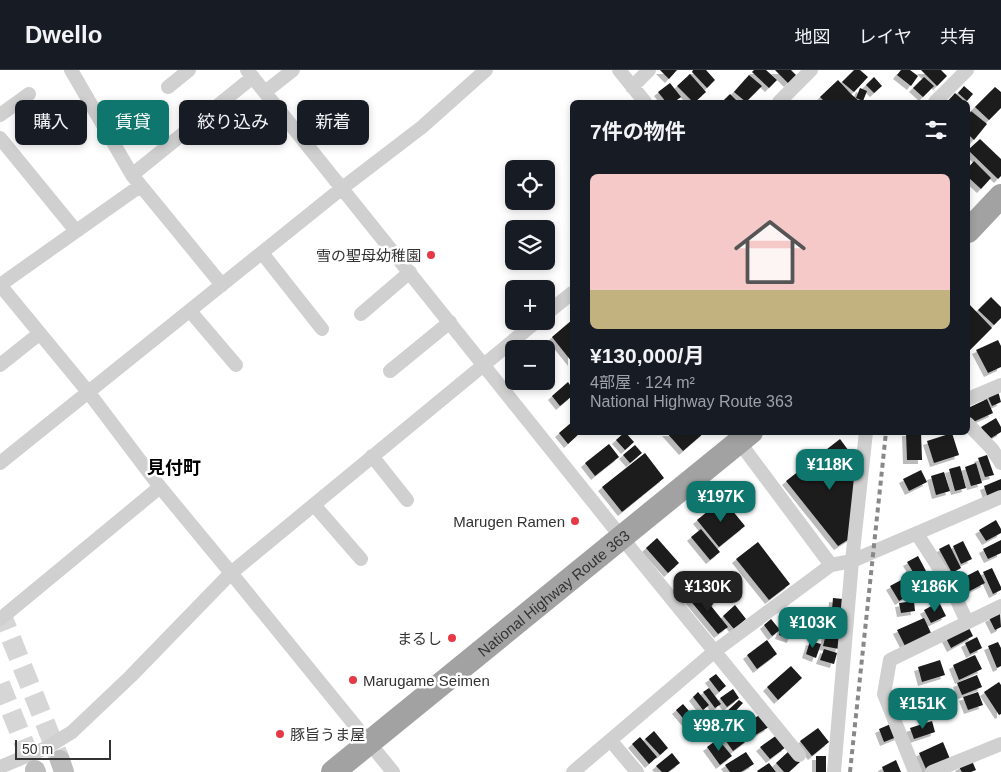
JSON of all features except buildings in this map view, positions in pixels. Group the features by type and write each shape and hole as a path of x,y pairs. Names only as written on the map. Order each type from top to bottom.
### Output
{"highway":[{"path":"970,229 1001,196"},
{"name":"National Highway Route 363","path":"332,772 745,438"}],"street":[{"path":"70,70 136,180 222,285"},
{"path":"168,87 189,70"},
{"path":"265,92 293,70"},
{"path":"0,463 341,189 422,127 486,70"},
{"path":"619,70 643,100"},
{"path":"632,87 650,70"},
{"path":"781,100 811,70"},
{"path":"937,100 967,70"},
{"path":"393,772 160,488 89,393 0,285 76,231 136,180 250,74 622,538 799,755"},
{"path":"0,114 28,94"},
{"path":"0,138 76,231"},
{"path":"262,253 322,329"},
{"path":"361,314 410,272"},
{"path":"555,307 570,295"},
{"path":"190,310 236,365"},
{"path":"390,371 450,322"},
{"path":"0,767 46,748 72,732 131,676 231,573 526,330"},
{"path":"0,365 39,334"},
{"path":"970,398 1001,385"},
{"path":"970,426 1001,463"},
{"path":"834,772 852,560 866,435"},
{"path":"745,438 831,565"},
{"path":"372,456 408,500"},
{"path":"0,619 160,488"},
{"path":"573,772 715,651 831,565 852,560 917,534 1001,497"},
{"path":"314,505 361,559"},
{"path":"917,534 950,585 967,622"},
{"path":"915,772 884,694 890,660 1001,606"},
{"path":"611,741 637,772"},
{"path":"932,772 1001,744"}],"tunnel":[{"path":"0,611 60,760"},
{"path":"0,684 35,770"}],"railway":[{"path":"850,772 886,435"}],"place":[{"name":"雪の聖母幼稚園","path":"431,255"},
{"name":"Marugen Ramen","path":"575,521"},
{"name":"まるし","path":"452,638"},
{"name":"Marugame Seimen","path":"353,680"},
{"name":"豚旨うま屋","path":"280,734"}],"district":[{"name":"見付町","path":"174,468"}]}
